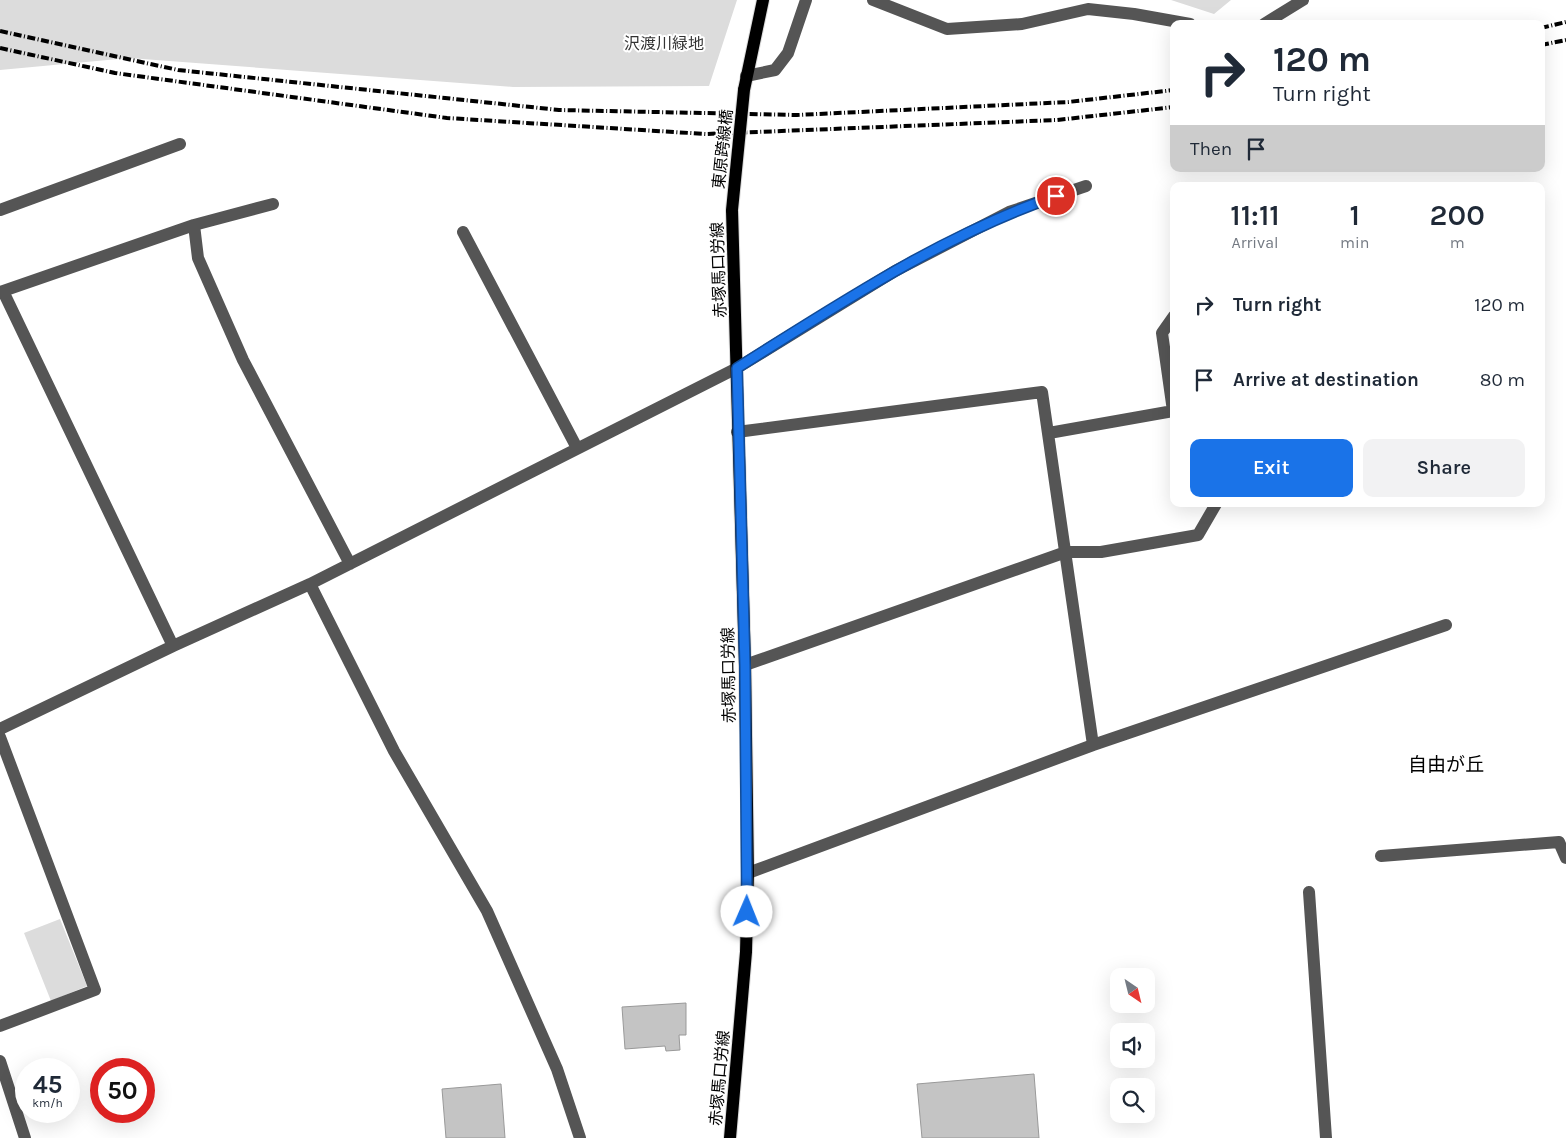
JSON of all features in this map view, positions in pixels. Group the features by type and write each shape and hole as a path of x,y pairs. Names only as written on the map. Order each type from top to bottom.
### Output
{"main road":[{"path":"746,76 763,0"},
{"name":"東原跨線橋","path":"732,210 746,76"},
{"name":"赤塚馬口労線","path":"730,1138 746,952 748,873 745,666 732,210"}],"street":[{"path":"746,76 776,70 788,53 806,0"},
{"path":"873,0 947,29 1022,24 1088,9 1170,21"},
{"path":"1270,20 1303,0"},
{"path":"0,210 180,144"},
{"path":"0,729 310,584 737,368 895,271 1010,212 1086,186"},
{"path":"174,646 2,291 194,225 273,204"},
{"path":"194,225 198,258 243,360 350,564"},
{"path":"463,232 577,448"},
{"path":"1170,322 1162,333 1170,390"},
{"path":"737,432 1042,392 1093,745"},
{"path":"1049,433 1170,412"},
{"path":"745,666 1066,552 1101,552 1198,535 1214,507"},
{"path":"310,584 394,752 487,911 557,1069 580,1138"},
{"path":"748,873 1093,745 1446,625"},
{"path":"0,737 95,990 0,1026"},
{"path":"1381,856 1559,842 1566,858"},
{"path":"1308,892 1326,1138"},
{"path":"0,1061 25,1138"}],"green space":[{"name":"沢渡川緑地","path":"0,0 737,0 709,86 513,87 129,58 0,70"},
{"path":"1171,0 1231,0 1214,14"},
{"path":"60,919 87,986 51,1001 24,933"}],"building":[{"path":"686,1003 686,1035 679,1035 680,1050 666,1051 665,1046 625,1049 622,1007"},
{"path":"1034,1074 1039,1138 922,1138 917,1084"},
{"path":"501,1084 505,1138 446,1138 442,1089"}],"railway":[{"path":"1545,27 1566,22"},
{"path":"0,31 178,70 559,110 797,115 1068,102 1170,90"},
{"path":"1545,44 1566,40"},
{"path":"0,48 115,73 447,118 706,134 1057,120 1170,107"}],"district":[{"name":"自由が丘","path":"1446,764"}],"route":[{"path":"747,912 745,666 737,432 737,368 895,271 1010,212 1056,196"}]}
